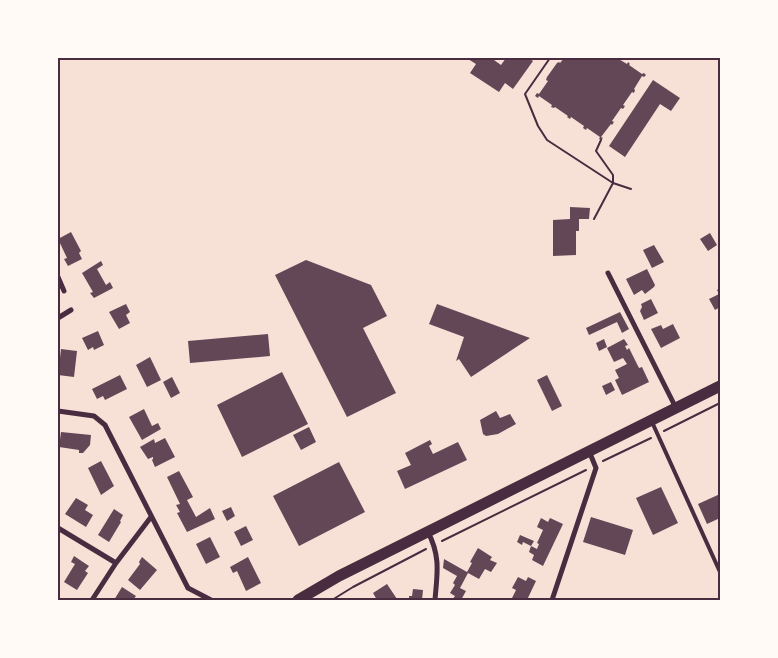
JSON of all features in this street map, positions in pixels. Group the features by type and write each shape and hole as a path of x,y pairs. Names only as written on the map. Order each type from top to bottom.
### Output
{"main road":[{"path":"298,600 339,576 720,386"}],"street":[{"path":"608,273 676,408"},
{"path":"58,278 64,291"},
{"path":"58,318 70,310"},
{"path":"58,411 94,416 105,425 188,588 211,600"},
{"path":"552,600 596,465 589,451"},
{"path":"92,600 116,563 151,517"},
{"path":"58,528 116,563"},
{"path":"428,532 434,544 438,564 434,600"}],"lane":[{"path":"651,421 720,572"}],"path":[{"path":"550,58 526,94 538,126 547,140 613,183 631,189"},
{"path":"594,219 613,183 613,175 596,151 601,140"},
{"path":"332,600 434,544 720,404"}],"building":[{"path":"469,58 496,58 494,60 501,65 506,58 528,58 533,61 513,89 505,83 499,92 470,73 476,64"},
{"path":"564,58 617,58 627,64 628,62 629,65 646,75 642,76 634,89 634,93 632,92 623,105 625,106 623,109 621,108 612,121 614,122 612,125 601,137 603,138 601,140 599,139 600,137 587,128 586,130 583,128 584,126 571,117 570,119 555,107 551,107 552,105 539,96 538,98 535,96 537,93 539,94 548,81 546,80 547,77 557,63 560,63"},
{"path":"653,80 680,98 671,111 660,104 625,157 609,146"},
{"path":"570,207 590,208 589,219 579,219 579,231 576,231 576,255 553,256 553,220 570,219"},
{"path":"71,232 81,251 79,253 82,259 68,266 64,259 67,258 58,239"},
{"path":"710,233 717,245 708,251 700,239"},
{"path":"654,245 664,262 652,268 643,250"},
{"path":"306,260 371,285 387,316 363,328 396,393 347,417 275,275"},
{"path":"101,261 103,265 97,269 106,285 110,282 113,288 94,298 90,293 93,292 82,273"},
{"path":"647,269 655,285 654,287 645,294 642,290 634,295 626,279"},
{"path":"720,288 720,307 715,310 709,299 719,294 717,290"},
{"path":"651,299 658,313 644,320 640,311 641,304"},
{"path":"126,304 130,312 126,315 130,323 119,329 109,312"},
{"path":"437,304 530,338 471,377 459,359 456,361 464,337 429,324"},
{"path":"620,312 629,329 622,333 617,322 589,335 586,328"},
{"path":"673,324 680,338 661,348 651,329 661,325 663,329"},
{"path":"98,331 104,345 94,350 93,347 88,350 82,338"},
{"path":"268,334 270,356 190,363 188,341"},
{"path":"604,339 607,347 599,351 596,343"},
{"path":"624,339 628,345 625,346 627,350 629,348 639,368 642,367 649,382 622,395 615,380 619,378 615,370 627,364 623,358 614,362 607,348"},
{"path":"61,349 77,351 74,377 58,375"},
{"path":"150,357 161,380 147,387 136,365"},
{"path":"282,372 308,424 242,457 217,405"},
{"path":"120,375 127,389 105,400 103,396 97,399 92,389"},
{"path":"547,375 562,406 552,411 537,380"},
{"path":"172,377 180,393 171,398 163,382"},
{"path":"611,382 615,390 606,395 602,386"},
{"path":"144,409 152,426 158,423 161,429 142,440 129,417"},
{"path":"496,411 500,418 510,414 516,424 498,434 486,436 483,434 480,420"},
{"path":"309,427 316,442 301,450 293,435"},
{"path":"61,432 91,435 90,445 83,453 79,453 79,450 59,447"},
{"path":"165,438 175,457 155,467 152,460 153,457 148,459 140,447 154,439 155,443"},
{"path":"430,440 432,444 429,446 433,454 458,442 467,460 405,489 397,471 411,465 405,453"},
{"path":"101,461 114,486 101,495 88,468"},
{"path":"339,462 365,512 299,546 273,496"},
{"path":"179,471 193,497 187,500 196,517 210,508 215,519 187,532 177,513 180,512 176,505 180,504 167,477"},
{"path":"661,487 678,523 653,535 636,498"},
{"path":"720,494 720,518 707,524 698,504"},
{"path":"76,498 88,505 85,510 93,515 86,527 65,514"},
{"path":"231,507 235,516 227,521 222,511"},
{"path":"114,509 123,515 109,542 98,535"},
{"path":"591,517 633,530 625,555 583,542"},
{"path":"541,518 548,522 550,518 563,524 543,566 532,560 534,555 529,552 531,546 537,549 539,544 537,543 543,530 537,527"},
{"path":"246,526 253,540 241,546 234,532"},
{"path":"520,535 534,541 531,546 523,542 522,545 517,542"},
{"path":"210,537 220,557 206,564 196,544"},
{"path":"478,548 492,557 490,560 497,563 491,572 485,569 479,579 468,573 460,588 466,591 461,600 452,600 455,596 450,593 455,585 453,583 457,576 443,568 444,559 467,572"},
{"path":"74,556 89,566 85,571 88,573 77,590 64,582 75,564 71,562"},
{"path":"142,557 157,570 140,590 128,580 140,564 139,562"},
{"path":"248,557 261,583 246,591 237,571 233,573 230,567"},
{"path":"518,577 526,581 528,577 536,581 527,600 511,600 516,590 512,588"},
{"path":"387,584 397,599 377,600 373,593"},
{"path":"122,587 136,596 133,600 114,600"},
{"path":"413,589 423,590 422,600 409,600"}]}
